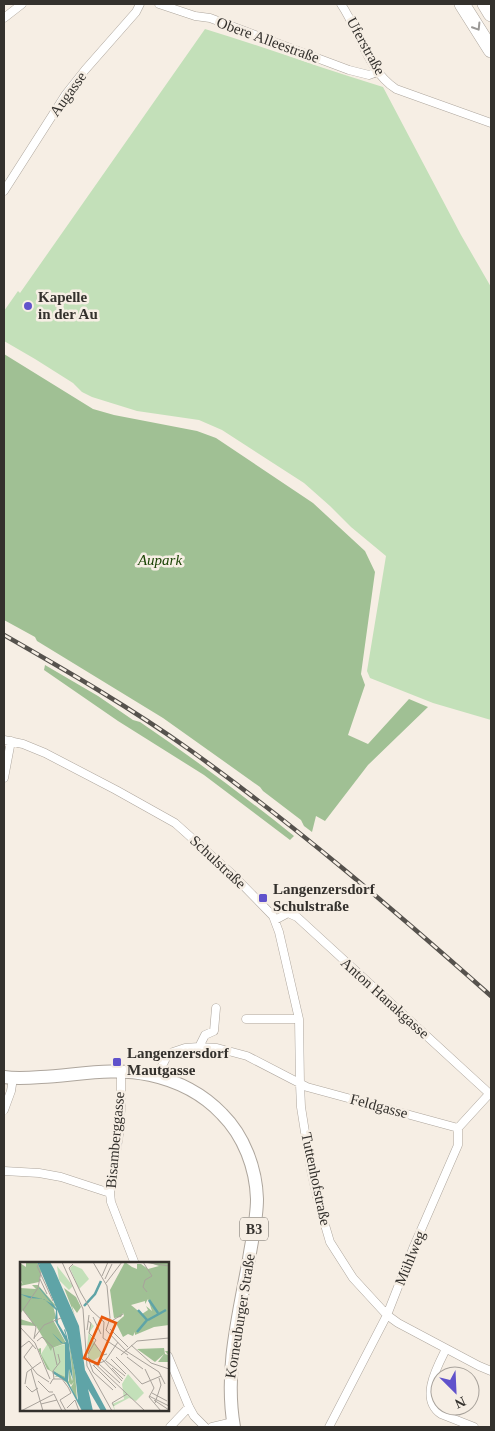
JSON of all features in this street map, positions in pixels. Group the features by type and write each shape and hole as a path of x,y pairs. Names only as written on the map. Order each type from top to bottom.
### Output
{"highway":[{"path":"462,4 491,50"},
{"path":"485,4 491,14"}],"main road":[{"name":"Korneuburger Straße","path":"8,1078 121,1071 157,1076 192,1090 207,1100 220,1111 240,1136 250,1158 255,1177 257,1210 231,1367 230,1398 233,1425"}],"street":[{"path":"4,18 22,4"},
{"name":"Augasse","path":"4,191 66,94 136,12 140,4"},
{"name":"Obere Alleestraße","path":"159,4 195,16 210,18 349,70 368,75 377,72"},
{"name":"Uferstraße","path":"342,4 377,72 389,85 396,90 491,123"},
{"path":"4,778 7,741"},
{"name":"Schulstraße","path":"7,741 22,744 45,753 175,823 232,874 268,911 275,920 299,1019 300,1084"},
{"name":"Anton Hanakgasse","path":"275,920 288,914 297,917 490,1094"},
{"path":"157,1076 167,1056 185,1048 199,1047 205,1035 214,1031 216,1008"},
{"path":"246,1019 299,1019"},
{"name":"Feldgasse","path":"199,1047 217,1048 247,1056 307,1087 458,1128"},
{"name":"Bisamberggasse","path":"121,1071 119,1134 110,1193 111,1202 134,1262"},
{"path":"4,1110 11,1091 8,1078"},
{"name":"Tuttenhofstraße","path":"300,1084 301,1108 318,1200 330,1242 353,1278 387,1315 398,1323 491,1371"},
{"path":"458,1128 490,1094"},
{"name":"Mühlweg","path":"329,1427 387,1315 414,1246 458,1144 458,1128"},
{"path":"4,1171 40,1173 61,1177 110,1193"},
{"path":"446,1349 435,1373 430,1395 431,1402 436,1411 441,1414 474,1427"},
{"path":"169,1358 194,1416 207,1427 233,1425"},
{"path":"170,1427 189,1407"}],"green space":[{"path":"205,29 383,87 461,235 491,287 491,720 433,703 370,678 367,671 386,556 351,527 304,483 222,430 199,420 137,411 92,397 82,392 73,383 4,341 4,311 18,291 20,293"},
{"name":"Aupark","path":"4,354 93,409 114,415 197,431 216,438 313,503 365,551 375,572 361,674 365,685 348,735 368,744 409,699 428,707 368,765 325,821 316,816 312,832 304,826 301,820 260,787 163,718 37,641 35,637 4,620"},
{"path":"45,665 98,696 133,720 140,722 256,806 294,836 290,840 204,775 118,721 44,670"}],"railway":[{"path":"4,635 145,719 190,750 268,808 344,869 491,996"}],"place":[{"name":"Kapelle in der Au","path":"28,306"},
{"name":"Langenzersdorf Schulstraße","path":"263,898"},
{"name":"Langenzersdorf Mautgasse","path":"117,1062"}]}
